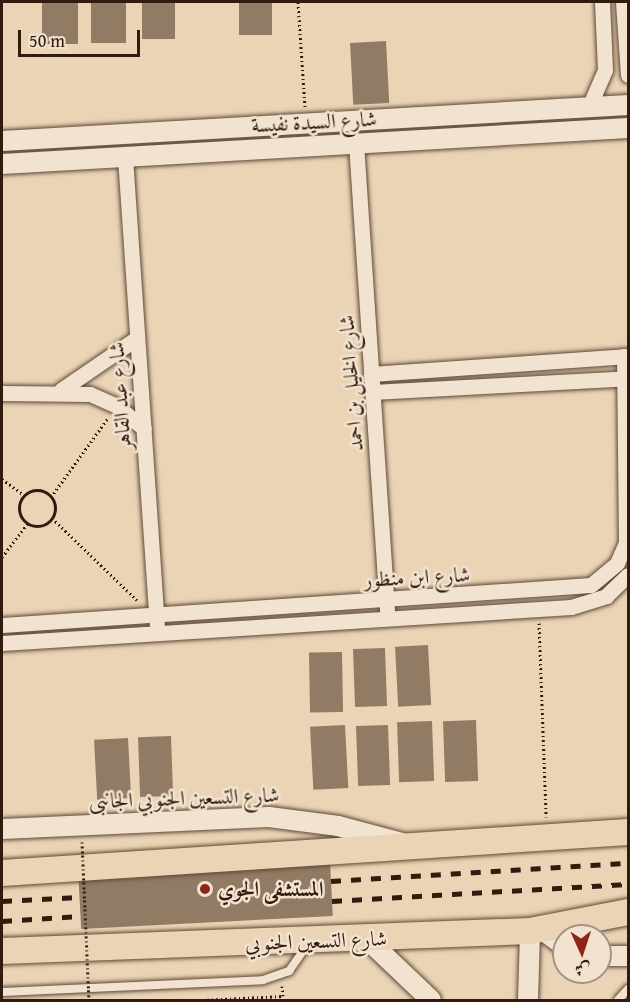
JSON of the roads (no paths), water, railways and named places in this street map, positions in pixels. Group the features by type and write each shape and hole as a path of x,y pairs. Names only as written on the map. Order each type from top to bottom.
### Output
{"highway":[{"path":"2,873 402,843 616,833"},
{"name":"شارع التسعين الجنوبي","path":"2,951 309,942 536,930 628,912"}],"street":[{"path":"589,107 605,70 602,2"},
{"path":"623,2 628,75"},
{"name":"شارع السيدة نفيسة","path":"2,141 628,105"},
{"name":"شارع السيدة نفيسة","path":"2,164 628,128"},
{"name":"شارع الخليل بن احمد","path":"356,143 387,620"},
{"name":"شارع عبد القاهر","path":"125,157 154,614 158,633"},
{"path":"61,390 137,338"},
{"path":"371,374 626,356"},
{"name":"شارع ابن منظور","path":"2,625 580,588 610,572 622,554 627,532 626,356"},
{"path":"372,392 627,378"},
{"path":"2,393 61,390 117,406 144,429"},
{"name":"شارع ابن منظور","path":"2,643 539,609 596,602 628,575"},
{"name":"شارع التسعين الجنوبي الجانبى","path":"2,829 269,817 338,825 402,843"},
{"path":"616,833 628,821"},
{"path":"528,1000 536,930 552,939"},
{"path":"367,939 431,1000"},
{"path":"612,956 628,957"}],"lane":[{"path":"2,992 281,975 302,958 309,942"},
{"path":"618,1000 628,989"}],"railway":[{"path":"331,881 628,863"},
{"path":"332,901 628,884"},
{"path":"2,901 79,897"},
{"path":"2,921 80,916"}],"place":[{"name":"المستشفى الجوي","path":"205,889"}]}
